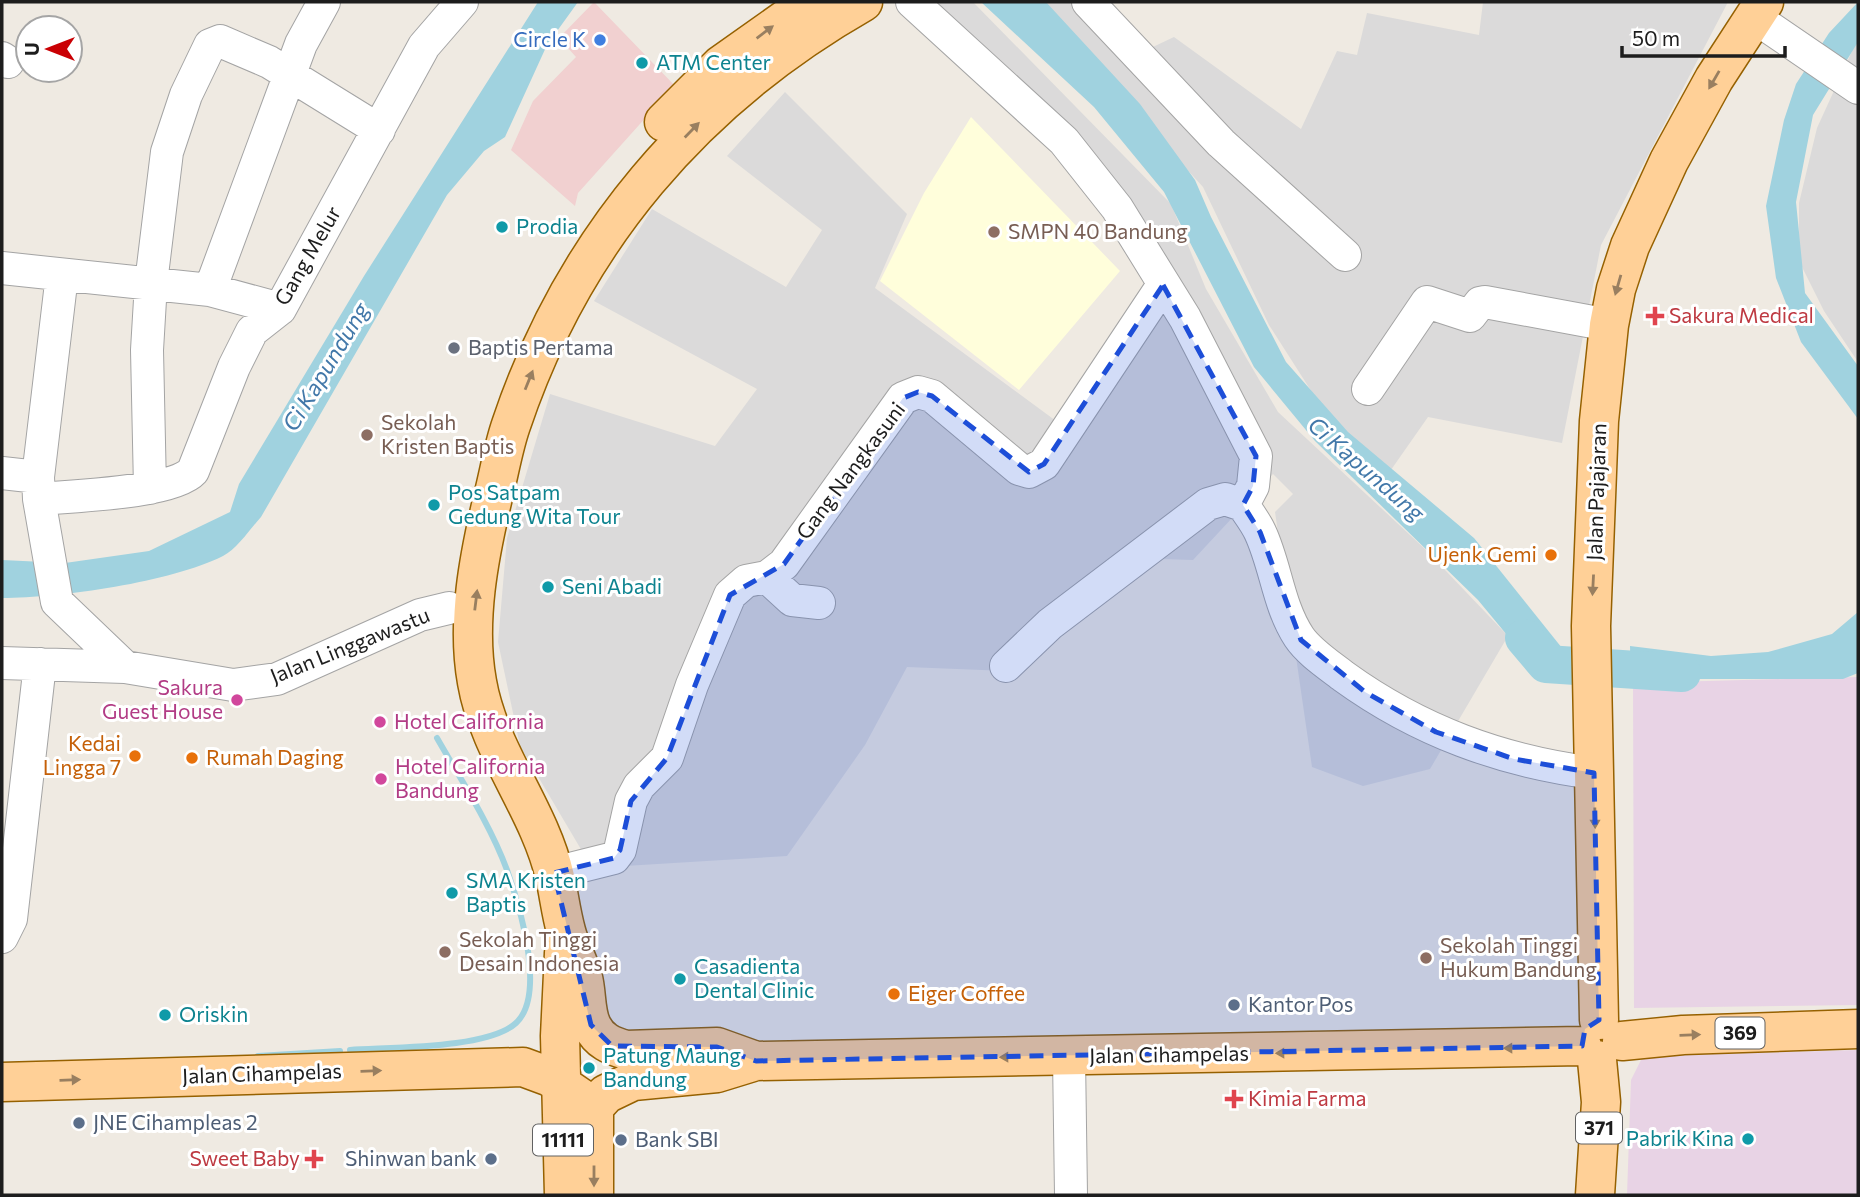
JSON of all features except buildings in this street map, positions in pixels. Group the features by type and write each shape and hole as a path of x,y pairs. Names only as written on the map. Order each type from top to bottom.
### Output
{"main road":[{"path":"523,1067 550,1050 560,1025 567,934 554,873 542,836 493,738 477,681 472,628 485,538 510,426 540,354 579,276 639,186 652,154 721,65 810,2"},
{"path":"554,873 525,838 469,744 457,706 452,676 449,608 471,479 486,419 515,347 555,267 622,168 652,154 811,32 863,2"},
{"name":"Jalan Pajajaran","path":"1595,1195 1601,1102 1591,626 1599,421 1609,326 1630,246 1669,161 1714,79 1759,9"},
{"name":"Jalan Cihampelas","path":"567,934 583,977 591,1025 600,1038 612,1046 626,1050 717,1047 756,1061"},
{"name":"11111","path":"560,1025 564,1195"},
{"name":"369","path":"1600,1042 1683,1035 1858,1029"},
{"name":"Jalan Cihampelas","path":"2,1082 523,1067 562,1085 594,1107 606,1094 633,1080 717,1073 756,1061 1069,1057 1600,1042"},
{"name":"11111","path":"594,1107 594,1195"}],"street":[{"path":"210,290 301,44 324,2"},
{"name":"Gang Melur","path":"2,473 38,488 150,488 185,480 192,471 234,367 252,331 280,309 424,46 462,2"},
{"path":"912,2 1064,141 1117,208 1185,318 1256,456 1254,486 1243,505"},
{"path":"1088,2 1221,143 1345,255"},
{"path":"1759,9 1804,52 1850,83"},
{"path":"150,488 147,350 151,283 167,152 186,95 210,45 220,41 291,75 379,130"},
{"path":"2,268 210,290 280,309"},
{"path":"62,275 38,488 54,597 60,607 125,667"},
{"name":"Gang Nangkasuni","path":"765,577 784,564 903,398 918,392 932,396 1019,469 1029,472 1044,464 1163,285"},
{"path":"1368,389 1427,302 1471,316 1479,303 1485,302 1609,326"},
{"path":"1006,666 1050,624 1208,504 1225,499 1243,505 1260,532 1288,618 1301,640 1332,667 1388,706 1436,732 1514,759 1594,773"},
{"path":"554,873 614,858 620,850 631,802 639,786 667,758 692,685 730,595 746,581 765,577 792,600 819,603"},
{"name":"Jalan Linggawastu","path":"2,663 125,667 233,685 277,679 421,615 449,608"},
{"path":"2,937 11,919 40,664"},
{"path":"1069,1057 1071,1195"}],"highlighted area":[{"path":"1163,285 1256,456 1253,486 1243,505 1260,532 1301,640 1365,692 1436,732 1514,759 1594,773 1599,1020 1585,1029 1582,1046 756,1061 717,1047 612,1046 591,1025 554,873 614,858 620,850 631,801 667,758 730,595 784,564 903,398 918,392 932,396 1029,472 1044,464"}],"shaded area":[{"path":"594,2 677,88 657,105 578,193 575,206 511,150 533,101 576,57 559,38"},
{"path":"926,2 973,2 1171,204 1206,289 1278,412 1425,549 1508,636 1430,769 1363,786 1312,767 1275,512 1293,494 1273,474 1193,560 1131,558 1007,671 907,667 865,745 787,856 592,868 520,746 498,642 507,538 550,394 715,446 757,389 594,301 652,209 786,287 822,230 727,156 785,92 907,214 875,288 1071,432 1161,287 1103,176"},
{"path":"1035,2 1085,2 1138,54 1174,37 1301,129 1337,51 1357,55 1367,13 1479,35 1483,2 1728,2 1601,245 1562,443 1428,417 1386,477 1331,422 1269,325 1203,187"},
{"path":"1858,38 1858,362 1824,311 1799,261 1799,203 1817,128"},
{"name":"SMPN 40 Bandung","path":"971,117 1120,271 1019,390 880,281 924,193"},
{"path":"1858,677 1858,1005 1634,1008 1633,683"},
{"name":"Pabrik Kina","path":"1858,1050 1858,1195 1627,1195 1631,1080 1643,1056"}],"water":[{"path":"538,2 578,2 547,45 505,137 484,151 447,195 261,517 243,538 223,556 175,574 84,592 2,598 2,560 65,563 149,551 230,512 239,484 364,276"},
{"path":"981,2 1046,2 1140,104 1195,180 1211,217 1286,362 1348,432 1474,538 1562,648 1563,683 1526,658 1478,600 1315,441 1254,367 1164,192 1094,107"},
{"path":"1858,2 1858,42 1813,115 1796,202 1805,293 1858,366 1858,419 1801,342 1776,278 1766,206 1784,120 1796,84 1829,33"},
{"path":"1858,612 1858,673 1843,679 1631,679 1630,646 1711,656 1768,652 1832,634"}],"waterway":[{"name":"Ci Kapundung","path":"1524,638 1546,664 1682,673"},
{"path":"350,1050 437,1045 484,1038 502,1032 516,1023 525,1009 529,992 528,948 512,885 484,819 437,738"},
{"path":"258,1056 340,1051"}],"place":[{"name":"Circle K","path":"600,40"},
{"name":"ATM Center","path":"642,63"},
{"name":"Prodia","path":"502,227"},
{"name":"SMPN 40 Bandung","path":"994,232"},
{"name":"Sakura Medical","path":"1655,316"},
{"name":"Baptis Pertama","path":"454,348"},
{"name":"Sekolah Kristen Baptis","path":"367,435"},
{"name":"Pos Satpam Gedung Wita Tour","path":"434,505"},
{"name":"Ujenk Gemi","path":"1551,555"},
{"name":"Seni Abadi","path":"548,587"},
{"name":"Sakura Guest House","path":"237,700"},
{"name":"Hotel California","path":"380,722"},
{"name":"Kedai Lingga 7","path":"135,756"},
{"name":"Rumah Daging","path":"192,758"},
{"name":"Hotel California Bandung","path":"381,779"},
{"name":"SMA Kristen Baptis","path":"452,893"},
{"name":"Sekolah Tinggi Desain Indonesia","path":"445,952"},
{"name":"Sekolah Tinggi Hukum Bandung","path":"1426,958"},
{"name":"Casadienta Dental Clinic","path":"680,979"},
{"name":"Eiger Coffee","path":"894,994"},
{"name":"Kantor Pos","path":"1234,1005"},
{"name":"Oriskin","path":"165,1015"},
{"name":"Patung Maung Bandung","path":"589,1068"},
{"name":"Kimia Farma","path":"1234,1099"},
{"name":"JNE Cihampleas 2","path":"79,1123"},
{"name":"Pabrik Kina","path":"1748,1139"},
{"name":"Bank SBI","path":"621,1140"},
{"name":"Sweet Baby","path":"314,1159"},
{"name":"Shinwan bank","path":"491,1159"}]}
